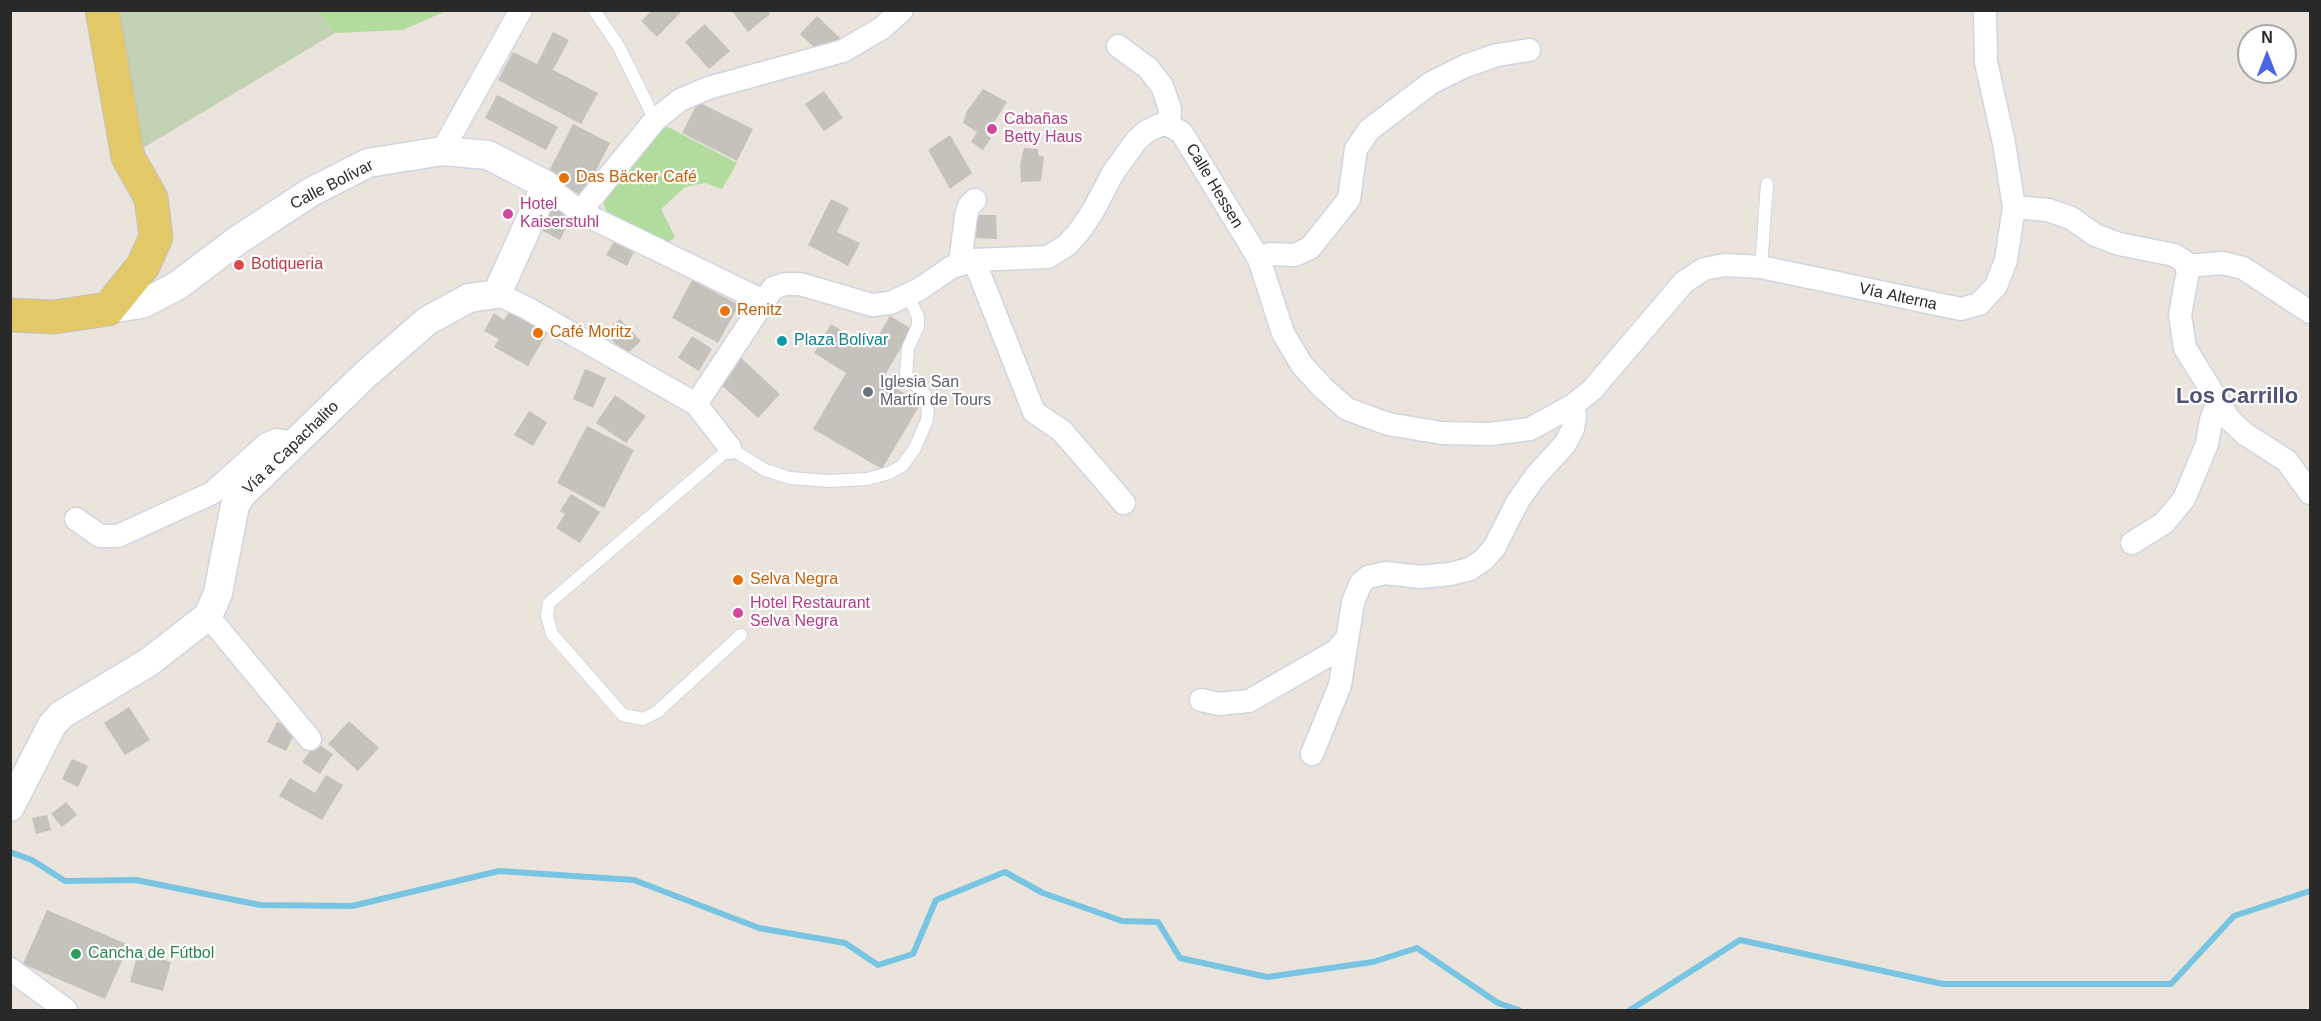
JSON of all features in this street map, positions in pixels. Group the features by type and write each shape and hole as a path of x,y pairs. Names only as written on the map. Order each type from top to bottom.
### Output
{"main road":[{"path":"10,315 54,317 108,309 143,266 156,237 151,198 128,157 102,10"}],"street":[{"path":"442,151 521,10"},
{"path":"580,212 655,120 693,93 843,51 882,28 902,10"},
{"name":"Vía Alterna","path":"1572,406 1593,390 1684,282 1704,269 1725,265 1761,267 1961,309 1978,304 1996,286 2006,260 2014,207 2004,143 1986,62 1985,10"},
{"path":"696,404 773,288 785,284 800,284 872,305 890,303 967,262 1048,257 1067,245 1093,211 1113,173 1136,141 1160,125 1169,125 1170,109 1162,86 1148,68 1118,46"},
{"path":"1259,259 1270,255 1299,254 1315,242 1349,199 1356,149 1369,130 1431,83 1465,66 1497,56 1529,50"},
{"name":"Calle Hessen","path":"1169,125 1182,133 1259,259 1288,341 1302,365 1347,409 1399,426 1442,433 1490,434 1530,429 1572,406"},
{"name":"Calle Bolívar","path":"108,309 142,304 177,286 238,240 311,192 368,163 442,151 488,155 546,185 580,212 763,301"},
{"path":"546,185 497,294 525,307 696,404 730,448"},
{"path":"975,200 966,216 967,262 1034,412 1062,431 1124,503"},
{"path":"2014,207 2048,210 2064,215 2095,235 2119,244 2174,255 2187,266 2188,277 2180,315 2185,348 2229,419 2245,434 2287,461 2310,493"},
{"path":"2187,266 2223,263 2243,268 2310,312"},
{"name":"Vía a Capachalito","path":"208,616 218,593 235,505 242,495 427,321 469,298 497,294"},
{"path":"2132,543 2164,523 2184,499 2207,444 2211,420 2218,402"},
{"path":"1312,754 1340,685 1356,589 1368,578 1385,573 1420,577 1470,569 1488,554 1534,477 1565,444 1574,429 1575,414 1572,406"},
{"path":"76,519 100,536 118,536 212,493 267,444 277,440 295,443"},
{"path":"10,807 52,725 61,715 149,662 208,616 310,740"},
{"path":"1201,700 1219,704 1249,701 1336,651 1346,639"},
{"path":"10,969 66,1011"}],"lane":[{"path":"594,10 620,47 655,120"},
{"path":"1761,267 1767,184"},
{"path":"741,635 657,712 643,719 623,715 552,634 547,616 549,603 730,448 765,470 790,478 829,481 867,479 889,473 902,466 915,448 923,429 928,405 925,395 906,375 908,348 918,326 918,317 908,294"}],"green space":[{"path":"102,11 317,11 335,33 128,157"},
{"path":"317,11 446,11 403,30 335,33"},
{"path":"666,126 737,163 722,189 705,183 685,187 661,209 675,237 669,242 608,214 601,198"}],"building":[{"path":"652,10 683,10 657,37 641,21"},
{"path":"731,10 767,10 770,14 748,32"},
{"path":"817,16 840,38 823,56 800,34"},
{"path":"705,24 730,51 709,69 685,42"},
{"path":"553,32 569,40 553,70 598,93 581,124 498,80 513,52 537,64"},
{"path":"983,89 1007,102 986,135 991,138 983,150 971,142 977,132 963,123 967,111"},
{"path":"824,91 843,118 824,131 805,104"},
{"path":"497,95 558,127 546,150 485,118"},
{"path":"698,102 753,129 737,161 682,133"},
{"path":"573,124 610,143 583,196 546,177"},
{"path":"950,135 972,173 950,189 928,150"},
{"path":"1024,148 1038,149 1038,155 1044,157 1041,181 1021,182 1020,165"},
{"path":"831,199 849,208 837,232 860,243 848,266 808,245"},
{"path":"551,205 572,216 560,240 539,229"},
{"path":"976,215 996,215 997,239 976,238"},
{"path":"615,240 635,250 627,266 606,255"},
{"path":"692,280 739,305 718,343 672,318"},
{"path":"509,312 547,333 528,366 494,347 499,339 484,331 494,313 504,320"},
{"name":"Iglesia San Martín de Tours","path":"890,316 912,329 882,380 921,403 882,469 813,429 846,373 814,353 831,324 871,348"},
{"path":"620,319 641,341 626,355 605,333"},
{"path":"692,336 712,349 699,371 678,358"},
{"path":"740,357 780,394 758,418 717,381"},
{"path":"585,369 606,378 593,408 573,399"},
{"path":"615,395 646,416 626,443 596,423"},
{"path":"529,411 547,422 533,446 514,435"},
{"path":"587,426 634,450 604,508 557,483"},
{"path":"571,494 600,512 580,543 556,528 565,514 560,511"},
{"path":"129,707 150,740 125,755 104,723"},
{"path":"349,721 379,748 358,771 328,744"},
{"path":"277,722 296,731 286,751 267,742"},
{"path":"316,743 333,754 320,774 302,762"},
{"path":"72,759 88,766 78,787 62,779"},
{"path":"326,775 343,785 322,820 279,796 290,778 315,793"},
{"path":"66,802 77,815 62,827 51,814"},
{"path":"47,815 51,830 36,834 32,818"},
{"name":"Cancha de Fútbol","path":"47,910 129,945 105,999 23,964"},
{"path":"138,952 171,962 163,991 130,982"}],"waterway":[{"path":"10,852 32,860 65,881 136,880 260,905 352,906 499,871 634,880 759,928 845,943 878,965 913,954 936,900 1005,872 1043,893 1122,921 1158,922 1180,958 1267,977 1373,962 1417,948 1498,1003 1519,1010"},
{"path":"1630,1010 1740,940 1943,984 2171,984 2234,916 2310,891"}],"place":[{"name":"Cabañas Betty Haus","path":"992,129"},
{"name":"Das Bäcker Café","path":"564,178"},
{"name":"Hotel Kaiserstuhl","path":"508,214"},
{"name":"Botiqueria","path":"239,265"},
{"name":"Renitz","path":"725,311"},
{"name":"Café Moritz","path":"538,333"},
{"name":"Plaza Bolívar","path":"782,341"},
{"name":"Iglesia San Martín de Tours","path":"868,392"},
{"name":"Selva Negra","path":"738,580"},
{"name":"Hotel Restaurant Selva Negra","path":"738,613"},
{"name":"Cancha de Fútbol","path":"76,954"}],"district":[{"name":"Los Carrillo","path":"2237,397"}]}
